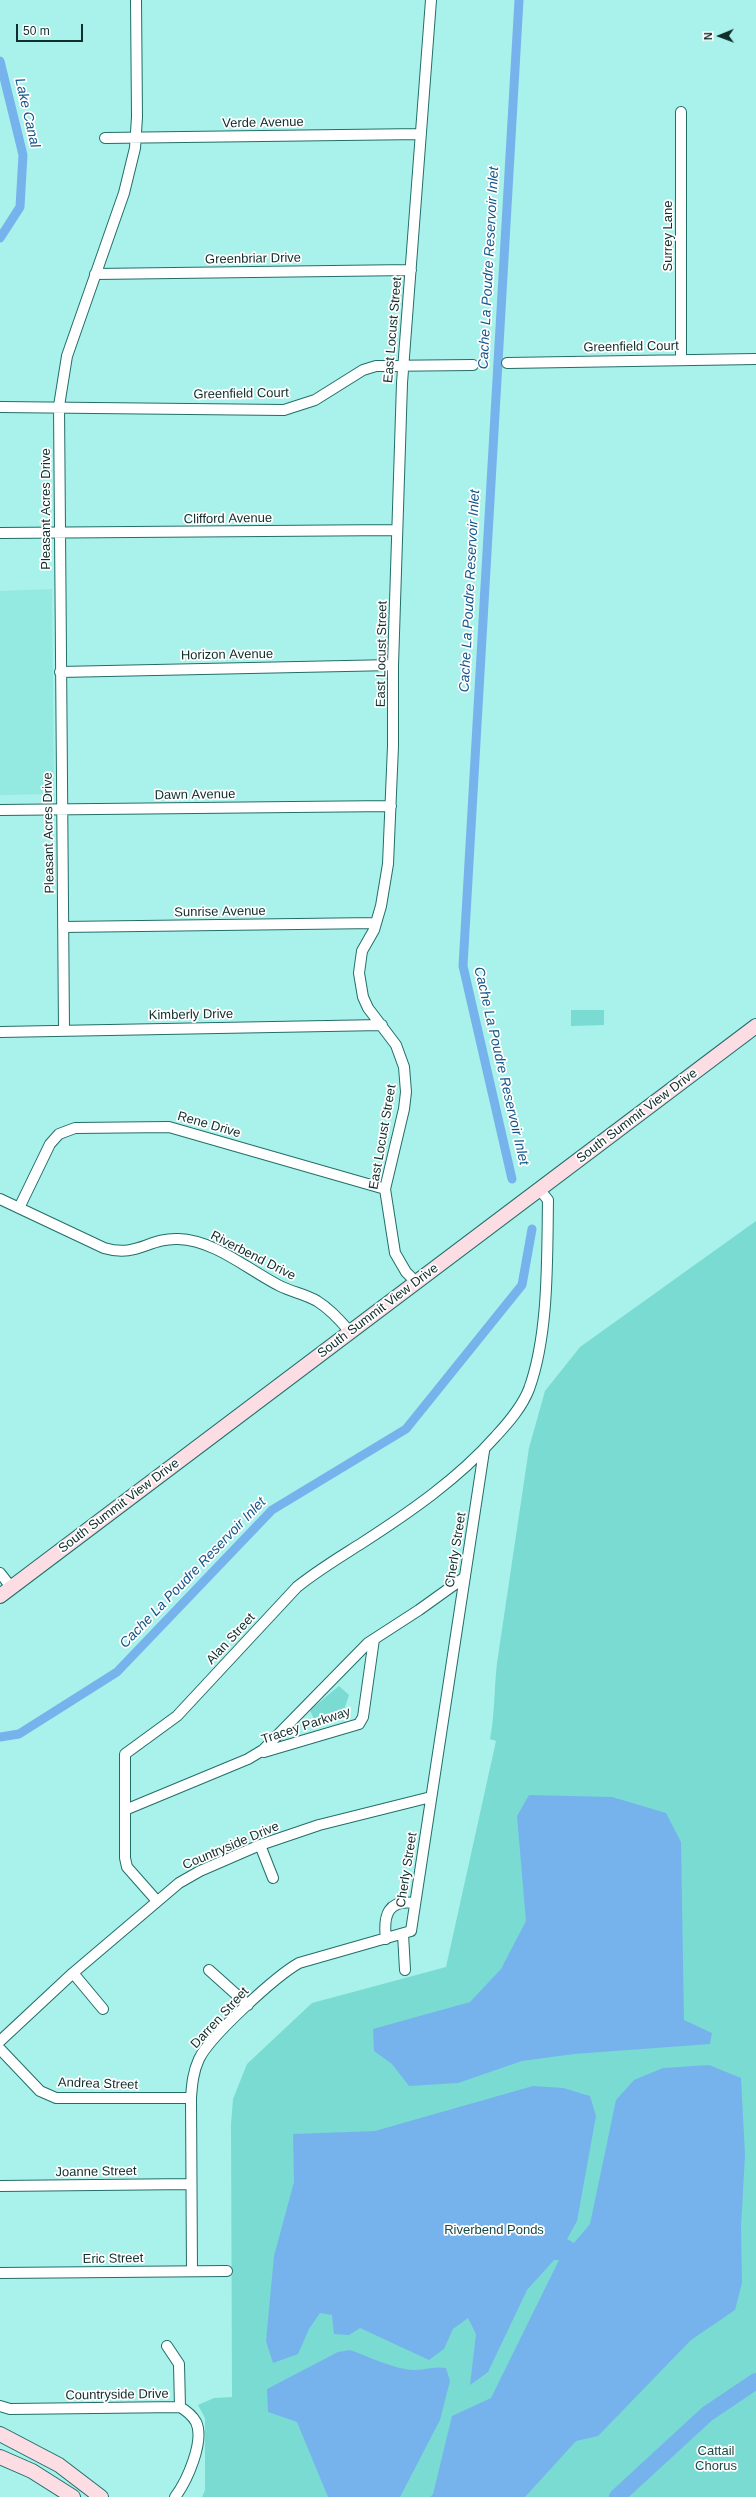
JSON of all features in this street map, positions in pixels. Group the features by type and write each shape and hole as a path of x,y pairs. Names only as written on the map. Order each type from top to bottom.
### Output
{"street":[{"name":"Pleasant Acres Drive","path":"64,1030 59,406 67,356 94,274 124,193 136,138 136,0"},
{"name":"East Locust Street","path":"416,1282 406,1272 395,1253 384,1189 406,1092 401,1057 396,1045 368,1008 363,997 359,973 362,951 376,923 386,885 391,806 397,530 403,366 422,134 431,0"},
{"name":"Surrey Lane","path":"681,112 681,360"},
{"name":"Verde Avenue","path":"105,138 422,134"},
{"name":"Greenbriar Drive","path":"94,274 411,270"},
{"name":"Greenfield Court","path":"507,363 756,359"},
{"name":"Greenfield Court","path":"0,407 59,406 284,410 315,400 363,370 376,366 473,365"},
{"name":"Clifford Avenue","path":"0,533 59,534 397,530"},
{"name":"Horizon Avenue","path":"60,672 394,665"},
{"name":"Dawn Avenue","path":"0,810 391,806"},
{"name":"Sunrise Avenue","path":"63,927 376,923"},
{"name":"Kimberly Drive","path":"0,1032 382,1025"},
{"name":"South Summit View Drive","path":"5,1591 756,1026"},
{"name":"Rene Drive","path":"19,1208 50,1144 59,1134 75,1128 169,1127 384,1189"},
{"path":"484,1450 514,1416 529,1389 537,1355 547,1288 548,1266 548,1200 539,1189"},
{"name":"Riverbend Drive","path":"0,1199 115,1251 132,1251 164,1240 177,1239 198,1242 280,1286 317,1301 330,1310 350,1332"},
{"name":"Cherly Street","path":"405,1970 407,1932 415,1902 484,1450"},
{"name":"Alan Street","path":"157,1901 127,1867 125,1858 125,1754 176,1716 297,1587 315,1572 361,1544 448,1484 484,1450"},
{"path":"0,1573 5,1591"},
{"name":"Tracey Parkway","path":"248,1759 275,1739 352,1658 374,1639 419,1610 465,1576"},
{"name":"Tracey Parkway","path":"125,1810 275,1748 359,1724 363,1717 374,1639"},
{"name":"Countryside Drive","path":"0,2041 73,1973 179,1883 195,1874 260,1845 319,1825 431,1797"},
{"path":"260,1845 273,1878"},
{"path":"386,1939 385,1919 392,1907 405,1901 415,1902"},
{"name":"Darren Street","path":"192,2271 191,2098 192,2077 199,2058 219,2034 284,1971 299,1963 407,1932"},
{"path":"209,1970 248,2005"},
{"path":"73,1973 103,2009"},
{"name":"Andrea Street","path":"0,2049 40,2091 56,2098 191,2098"},
{"name":"Joanne Street","path":"0,2186 191,2184"},
{"name":"Eric Street","path":"0,2273 227,2270"},
{"path":"167,2346 179,2364 180,2407"},
{"name":"Countryside Drive","path":"0,2406 10,2409 180,2407 191,2414 197,2423 197,2438 192,2467 175,2497"},
{"path":"0,2434 59,2465 100,2497"},
{"path":"0,2457 32,2472 73,2497"}],"shaded area":[{"path":"52,589 54,794 0,795 0,591"},
{"path":"529,1795 612,1797 666,1813 681,1842 684,2020 712,2033 710,2044 574,2054 522,2061 458,2083 409,2086 392,2064 374,2051 373,2029 470,2002 501,1969 526,1921 517,1816"},
{"path":"709,2065 741,2078 745,2155 741,2227 742,2283 735,2310 691,2340 598,2436 576,2441 525,2497 430,2497 433,2494 452,2416 491,2398 559,2260 554,2260 527,2290 488,2372 470,2385 476,2334 468,2318 453,2329 444,2349 429,2360 360,2328 349,2335 334,2334 332,2315 320,2313 309,2329 298,2354 273,2363 266,2341 274,2256 294,2182 293,2134 375,2131 533,2086 563,2088 590,2096 596,2116 577,2221 567,2239 574,2243 590,2224 616,2100 634,2080 663,2068"},
{"path":"350,2350 390,2365 406,2369 414,2370 437,2367 446,2368 450,2381 440,2420 400,2497 328,2497 297,2422 268,2412 267,2389 338,2352"}],"green space":[{"path":"571,1010 604,1010 604,1025 571,1026"},
{"name":"Riverbend Ponds","path":"756,1221 756,2497 202,2497 205,2490 205,2418 198,2405 214,2398 232,2397 231,2124 233,2099 247,2064 312,2003 446,1967 496,1741 490,1739 493,1720 497,1663 529,1448 545,1391 580,1347"},
{"path":"339,1686 349,1695 341,1719 317,1727 310,1710"}],"waterway":[{"name":"Cache La Poudre Reservoir Inlet","path":"512,1179 463,966 519,0"},
{"name":"Lake Canal","path":"0,61 23,155 20,207 0,238"},
{"name":"Cache La Poudre Reservoir Inlet","path":"0,1737 19,1734 117,1672 272,1510 406,1429 522,1285 532,1229"},
{"path":"617,2497 707,2414 756,2381"}],"park label":[{"name":"Cattail Chorus","path":"716,2458"}]}
